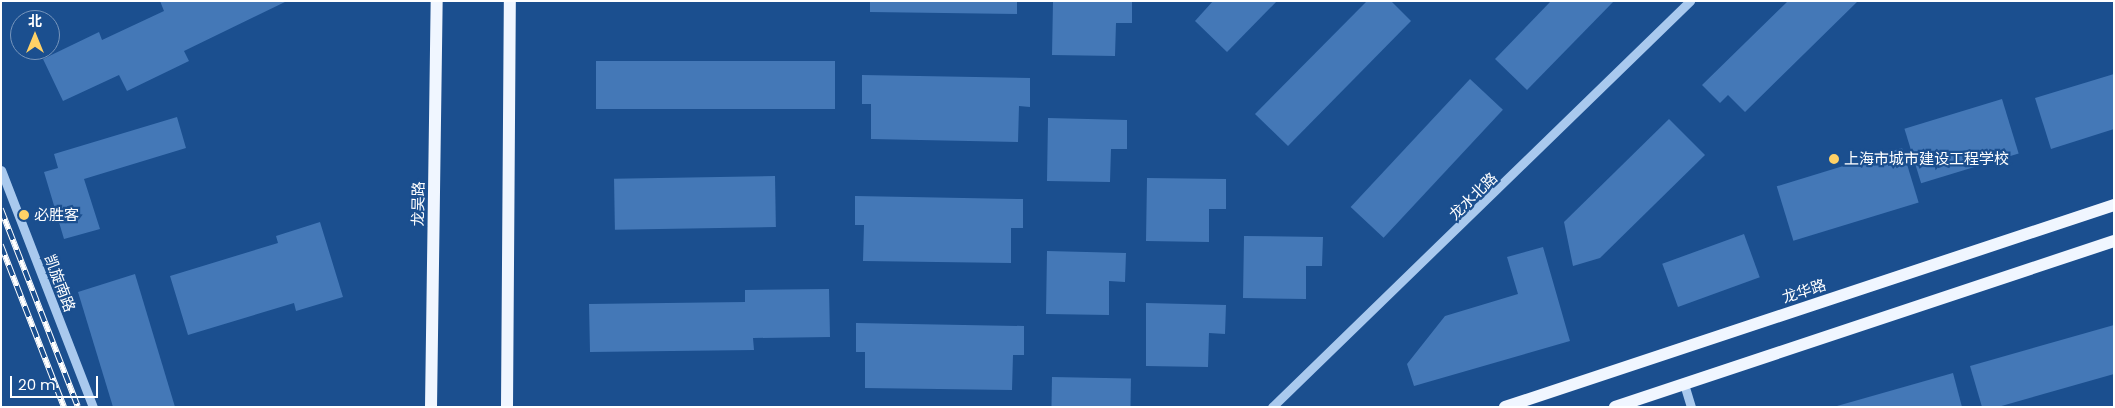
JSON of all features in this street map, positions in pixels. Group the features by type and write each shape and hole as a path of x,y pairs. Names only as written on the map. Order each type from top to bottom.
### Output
{"main road":[{"name":"龙吴路","path":"431,407 437,1"},
{"path":"507,407 510,1"},
{"name":"龙华路","path":"1505,407 2114,205"},
{"path":"1615,407 2114,241"}],"street":[{"name":"龙水北路","path":"1272,407 1690,1"},
{"name":"凯旋南路","path":"1,170 93,407"},
{"path":"1684,384 1691,407"}],"building":[{"path":"160,1 287,1 184,51 189,61 127,91 119,75 63,101 43,60 60,60 60,51 99,32 102,40 164,11"},
{"path":"870,1 1017,1 1017,14 870,12"},
{"path":"1053,1 1132,1 1132,23 1116,23 1115,56 1052,55"},
{"path":"1213,1 1277,1 1227,52 1195,21"},
{"path":"1367,1 1391,1 1411,21 1288,146 1255,114"},
{"path":"1551,1 1614,1 1527,90 1495,59"},
{"path":"1788,1 1858,1 1745,112 1728,95 1720,103 1702,85"},
{"path":"596,61 835,61 835,109 596,109"},
{"path":"2114,74 2114,129 2051,149 2035,98"},
{"path":"862,75 1030,78 1030,107 1019,106 1018,142 871,139 871,104 862,104"},
{"path":"1470,79 1503,110 1384,238 1351,207"},
{"path":"2002,99 2019,154 1921,183 1904,129"},
{"path":"177,117 186,148 84,179 100,229 64,239 44,172 58,168 54,154"},
{"path":"1048,118 1127,120 1127,149 1111,149 1110,182 1047,181"},
{"path":"1669,119 1705,155 1600,258 1573,266 1564,222"},
{"path":"1902,148 1919,203 1793,241 1777,186"},
{"path":"775,176 776,227 615,230 614,179"},
{"path":"1147,178 1226,179 1226,209 1209,209 1209,242 1146,241"},
{"path":"855,196 1023,199 1023,228 1011,228 1011,263 863,261 864,225 855,225"},
{"path":"320,222 343,297 296,311 294,303 188,335 170,276 278,243 276,236"},
{"path":"1744,234 1760,277 1678,307 1662,264"},
{"path":"1244,236 1323,237 1322,266 1306,266 1306,299 1243,298"},
{"path":"1543,247 1570,341 1414,386 1407,364 1445,316 1518,294 1507,257"},
{"path":"1047,251 1126,253 1125,282 1109,281 1109,315 1046,314"},
{"path":"135,274 175,407 113,407 78,292"},
{"path":"829,289 830,337 753,338 754,350 590,352 589,304 745,302 745,290"},
{"path":"1146,303 1226,305 1225,334 1209,333 1208,367 1146,366"},
{"path":"856,323 1024,326 1024,355 1013,355 1012,390 865,388 865,352 856,352"},
{"path":"2114,325 2114,374 1998,407 1982,407 1970,366"},
{"path":"1953,373 1962,407 1837,407 1837,406"},
{"path":"1052,377 1131,378 1130,407 1051,407"}],"railway":[{"path":"1,209 78,407"},
{"path":"1,245 64,407"}],"place":[{"name":"上海市城市建设工程学校","path":"1834,159"},
{"name":"必胜客","path":"24,215"}]}
